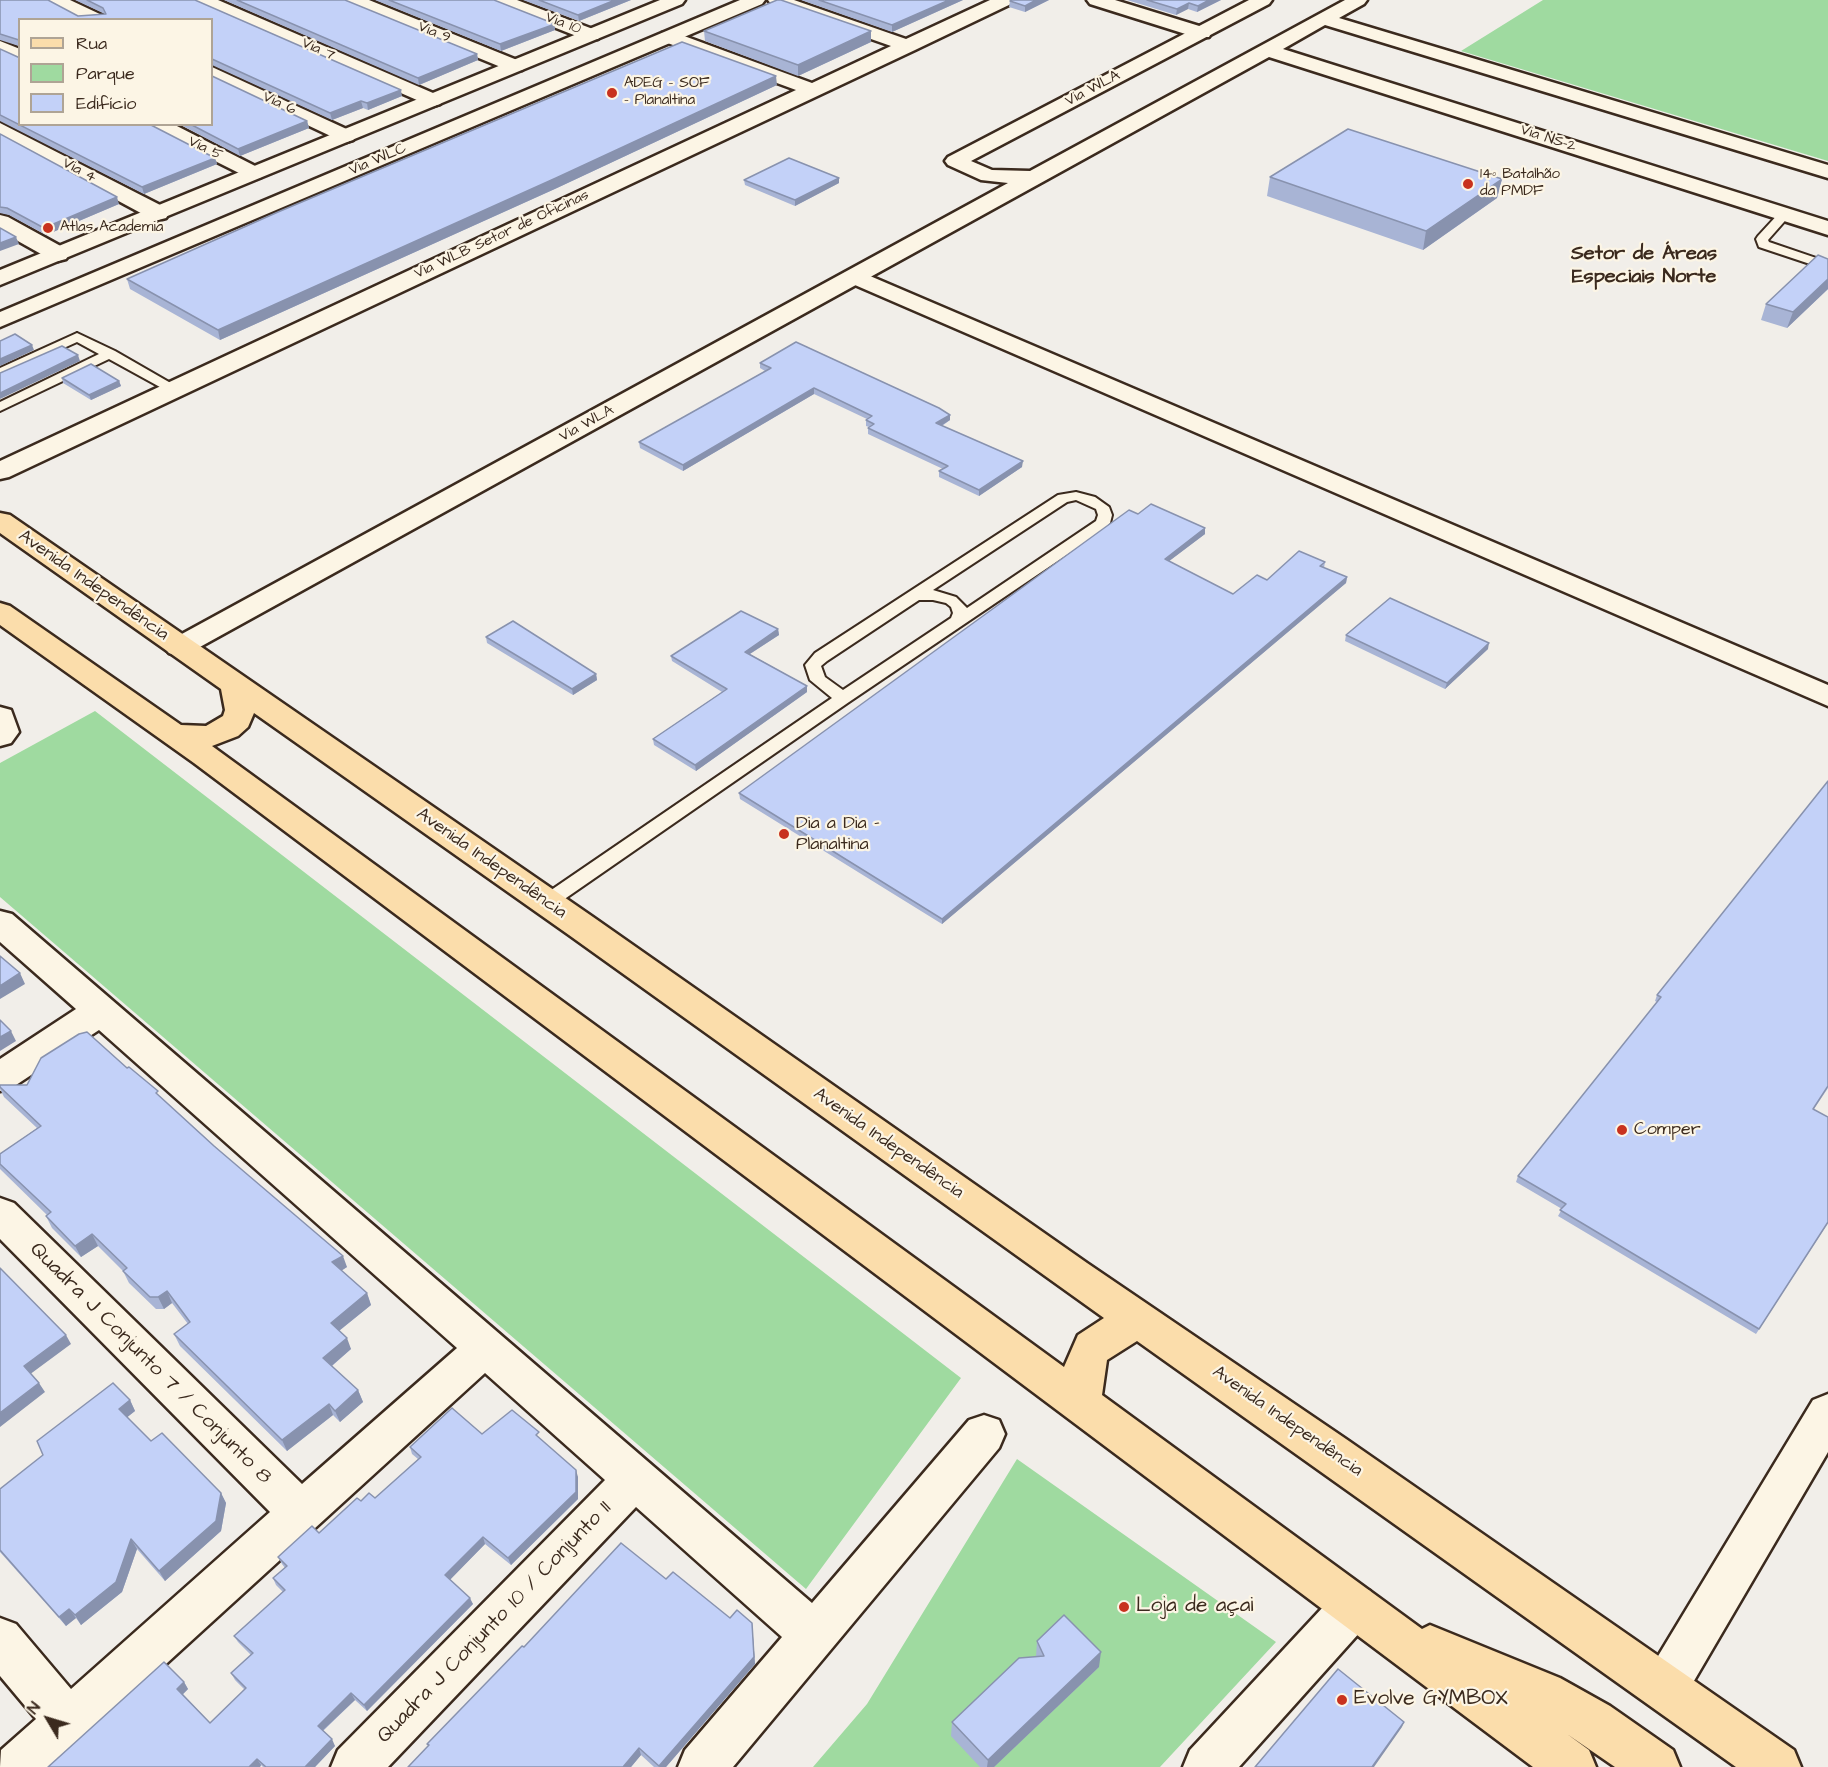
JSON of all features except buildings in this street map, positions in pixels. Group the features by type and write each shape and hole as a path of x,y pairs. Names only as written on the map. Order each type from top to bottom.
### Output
{"main road":[{"name":"Avenida Independência","path":"0,520 1777,1767"},
{"path":"0,612 230,775 1572,1767"},
{"path":"172,733 194,737 211,736 227,729 237,720 240,710 235,686"},
{"path":"230,775 226,759 236,747 266,732 298,730"},
{"path":"1081,1402 1085,1363 1092,1348 1139,1319"},
{"path":"1370,1618 1544,1694 1593,1723 1656,1767"}],"street":[{"path":"56,0 93,18"},
{"name":"Via 7","path":"203,0 433,100"},
{"name":"Via 9","path":"353,0 515,66"},
{"name":"Via 10","path":"501,0 591,35"},
{"name":"Via WLC","path":"0,320 756,0"},
{"path":"777,0 908,46"},
{"name":"Via WLB Setor de Oficinas","path":"0,471 1005,0"},
{"path":"1096,0 1202,33"},
{"name":"Via WLA","path":"1037,178 988,176 955,161 1263,0"},
{"name":"Via WLA","path":"178,647 996,201 1358,0"},
{"name":"Via WLC","path":"0,278 591,35 665,1"},
{"path":"1324,19 1828,172"},
{"path":"669,37 813,90"},
{"path":"0,47 18,56"},
{"name":"Via NS-2","path":"1268,50 1356,62 1828,228"},
{"path":"1356,62 1387,51 1451,57"},
{"path":"548,52 592,69"},
{"name":"Via 6","path":"213,73 346,136"},
{"name":"Via 5","path":"160,126 254,173"},
{"name":"Via 4","path":"0,129 158,213"},
{"path":"988,176 996,201"},
{"path":"0,222 58,254"},
{"path":"856,277 1828,696"},
{"path":"0,717 4,732 0,736"},
{"path":"0,923 814,1635"},
{"path":"0,1077 100,1011"},
{"name":"Quadra J Conjunto 7 / Conjunto 8","path":"0,1214 301,1513"},
{"path":"18,1767 485,1348"},
{"path":"1665,1687 1828,1413"},
{"path":"702,1767 984,1434"},
{"name":"Quadra J Conjunto 10 / Conjunto 11","path":"355,1767 635,1479"},
{"path":"1207,1767 1370,1618"},
{"path":"0,1640 68,1722"}],"lane":[{"path":"1785,214 1762,239 1763,244 1828,267"},
{"path":"0,373 77,337 174,389"},
{"path":"0,407 110,354"},
{"path":"547,902 959,619 1097,528 1103,523 1105,515 1102,507 1076,496 1063,498 821,657 813,665 818,680 843,698"},
{"path":"914,596 934,595 951,600 958,605 961,613 959,619"}],"green space":[{"path":"1543,0 1828,0 1828,161 1461,51"},
{"path":"95,711 961,1378 806,1589 0,897 0,763"},
{"path":"1017,1459 1276,1642 1160,1767 813,1767 867,1704"}],"place":[{"name":"ADEG - SOF - Planaltina","path":"612,93"},
{"name":"14º Batalhão da PMDF","path":"1468,184"},
{"name":"Atlas Academia","path":"48,228"},
{"name":"Dia a Dia - Planaltina","path":"784,834"},
{"name":"Comper","path":"1622,1130"},
{"name":"Loja de açai","path":"1124,1607"},
{"name":"Evolve GYMBOX","path":"1342,1700"}],"district":[{"name":"Setor de Áreas Especiais Norte","path":"1644,266"}]}
